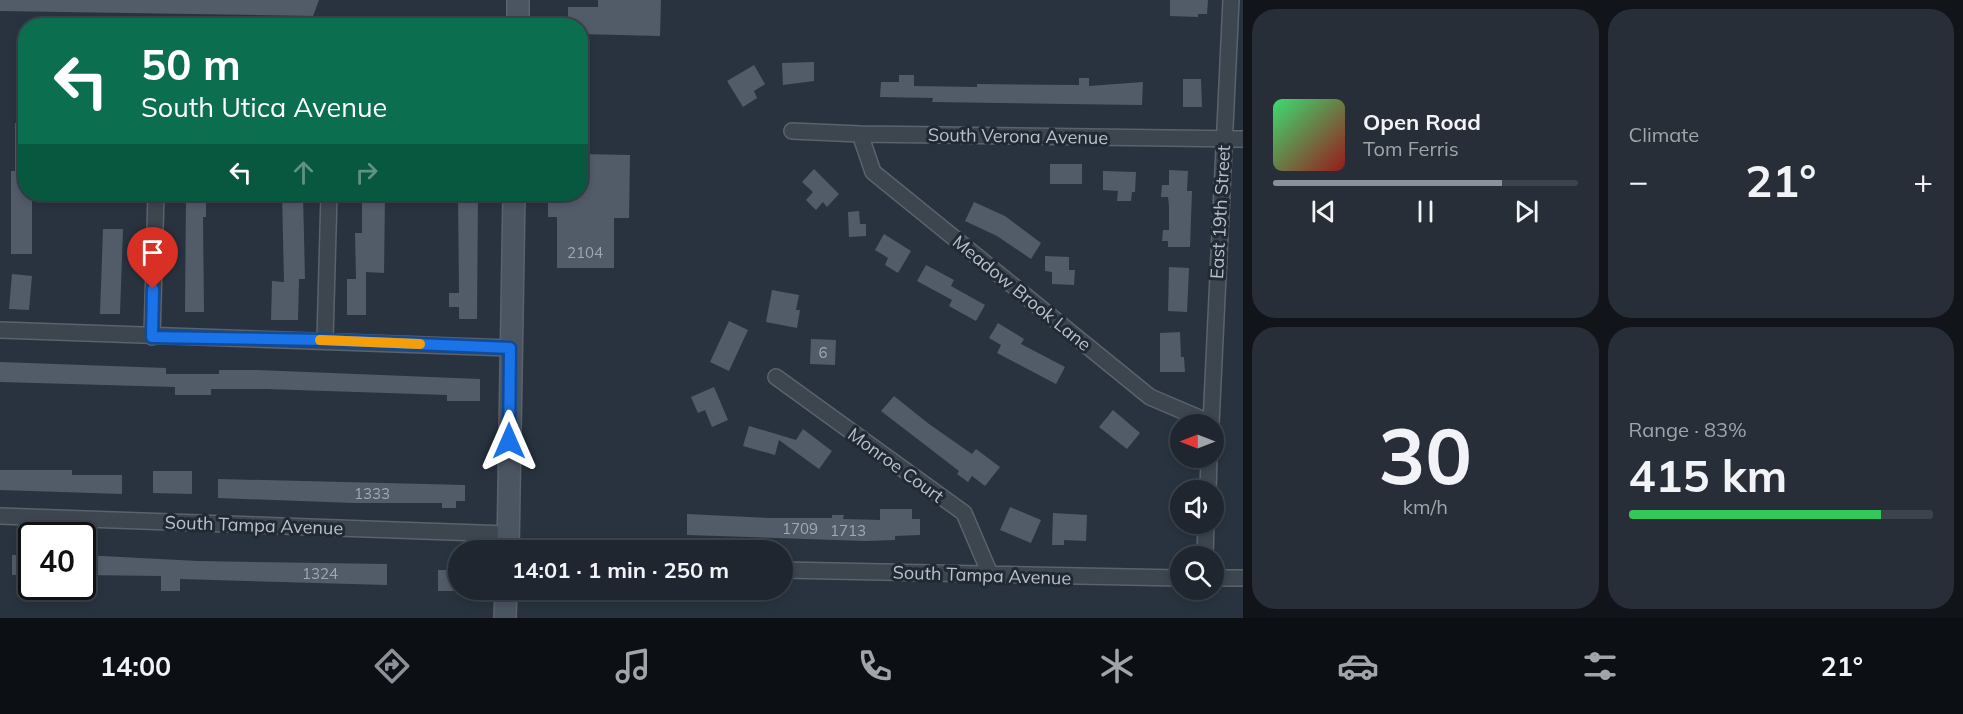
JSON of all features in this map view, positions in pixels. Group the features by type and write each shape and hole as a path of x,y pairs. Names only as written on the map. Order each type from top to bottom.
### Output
{"street":[{"path":"518,0 518,18"},
{"name":"East 19th Street","path":"1211,414 1231,0"},
{"name":"South Verona Avenue","path":"792,131 1243,139"},
{"name":"Meadow Brook Lane","path":"860,134 873,172 1150,398 1188,414"},
{"path":"152,337 156,201"},
{"path":"324,340 329,201"},
{"path":"508,540 514,201"},
{"path":"0,330 510,348"},
{"name":"Monroe Court","path":"776,377 964,513 990,574"},
{"name":"South Tampa Avenue","path":"0,516 469,540"},
{"name":"South Tampa Avenue","path":"793,570 1170,578"},
{"path":"1224,578 1243,578"},
{"path":"505,618 506,600"}],"building":[{"path":"0,0 319,0 313,16 0,11"},
{"path":"598,0 661,0 660,36 588,34 588,18 568,18 568,7 598,7"},
{"path":"1170,0 1208,0 1207,14 1198,14 1198,17 1170,16"},
{"path":"814,62 814,81 783,85 782,63"},
{"path":"754,65 765,84 754,91 757,98 743,107 727,81"},
{"path":"899,75 914,75 914,86 1079,85 1079,78 1089,78 1089,86 1143,82 1142,105 932,102 933,98 880,97 881,82 899,82"},
{"path":"1183,79 1201,79 1202,107 1183,107"},
{"path":"15,123 18,123 18,201 32,201 32,254 11,254 11,171 15,171"},
{"path":"588,154 630,155 629,218 614,218 614,268 557,268 557,217 548,217 548,201 588,201"},
{"path":"1050,164 1082,164 1082,184 1050,184"},
{"path":"814,169 839,194 827,207 823,202 816,210 806,200 813,192 802,182"},
{"path":"1169,170 1188,171 1187,191 1192,191 1190,247 1168,247 1168,241 1162,241 1163,230 1169,230 1168,197 1161,197 1162,185 1169,185"},
{"path":"1103,171 1136,172 1135,192 1132,192 1131,201 1117,201 1118,191 1103,190"},
{"path":"186,201 206,201 206,217 203,217 204,312 185,312"},
{"path":"282,201 303,201 305,279 299,279 298,320 271,320 272,281 284,282"},
{"path":"362,201 385,201 384,273 366,272 366,315 347,315 347,279 356,279 355,233 362,233"},
{"path":"458,201 478,201 477,319 459,319 459,307 449,307 449,293 459,293"},
{"path":"974,202 1005,216 1041,243 1031,259 997,236 965,221"},
{"path":"859,211 860,224 866,224 866,236 849,237 848,212"},
{"path":"103,229 123,229 120,314 100,314"},
{"path":"884,234 911,251 898,273 885,265 888,258 875,250"},
{"path":"1045,256 1069,257 1069,270 1075,270 1074,285 1052,284 1052,272 1045,271"},
{"path":"926,265 954,280 951,286 985,305 976,321 949,306 952,300 917,281"},
{"path":"1169,267 1189,268 1187,312 1168,311"},
{"path":"12,274 32,276 29,310 9,309"},
{"path":"772,290 799,295 796,310 800,310 797,328 766,322"},
{"path":"729,321 748,330 729,371 710,362"},
{"path":"998,323 1024,339 1021,344 1065,367 1056,384 997,353 1001,345 989,338"},
{"path":"1180,332 1181,357 1184,357 1185,372 1160,372 1160,333"},
{"path":"811,339 836,340 835,365 810,364"},
{"path":"0,362 166,368 166,374 219,374 219,370 257,370 480,379 480,401 447,401 447,395 266,389 211,389 211,395 175,395 175,387 0,382"},
{"path":"714,387 728,420 712,427 705,410 698,413 691,397"},
{"path":"894,396 972,454 976,449 1000,467 985,486 972,476 968,482 957,474 959,471 881,411"},
{"path":"1113,410 1140,433 1127,449 1099,427"},
{"path":"749,426 796,440 803,429 832,451 819,469 779,440 775,455 743,446"},
{"path":"0,470 72,470 72,475 122,475 122,494 0,490"},
{"path":"153,471 192,471 192,494 153,493"},
{"path":"218,479 465,485 465,501 456,501 456,508 442,508 442,503 354,503 218,498"},
{"path":"1010,507 1041,520 1031,543 1000,530"},
{"path":"880,509 912,509 912,519 920,519 920,535 895,536 895,540 865,541 687,535 687,514 769,518 832,518 832,515 844,515 843,519 880,520"},
{"path":"1053,513 1087,515 1086,541 1064,540 1064,545 1052,545"},
{"path":"12,555 18,555 18,575 12,575"},
{"path":"96,556 198,561 387,564 387,585 180,579 180,591 161,591 161,576 96,575"},
{"path":"438,570 448,570 448,591 438,591"}],"slow traffic":[{"path":"320,340 420,344"}],"route":[{"path":"153,289 152,337 324,340 510,348 509,441"}]}
